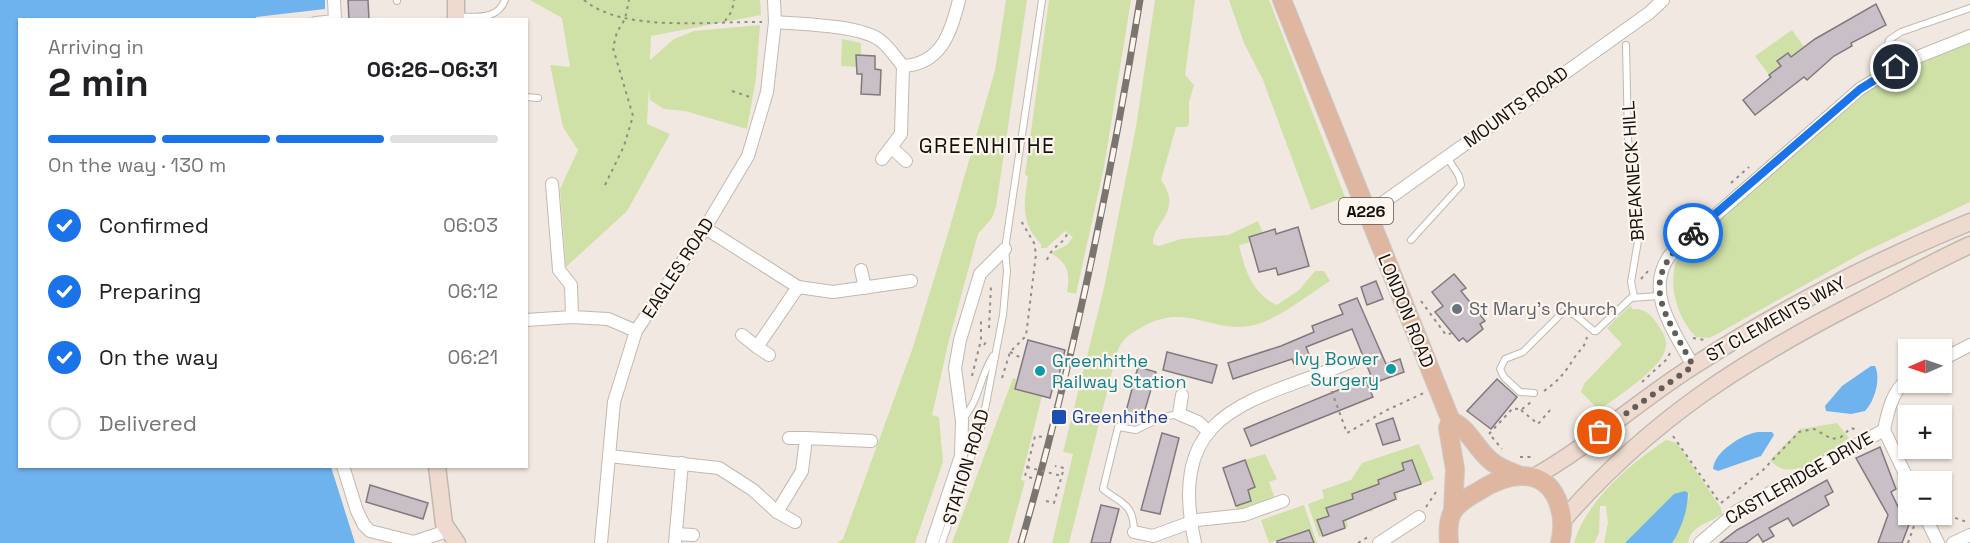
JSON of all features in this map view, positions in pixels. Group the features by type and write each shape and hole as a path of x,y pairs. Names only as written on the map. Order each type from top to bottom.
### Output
{"main road":[{"path":"456,0 456,18"},
{"name":"LONDON ROAD","path":"1282,0 1451,421 1448,428 1455,469 1450,527"},
{"name":"ST CLEMENTS WAY","path":"1527,477 1564,459 1693,366 1763,323 1892,254 1970,222"},
{"name":"ST CLEMENTS WAY","path":"1563,520 1592,487 1632,448 1725,376 1801,332 1970,245"},
{"name":"LONDON ROAD","path":"1451,421 1460,424 1477,448 1493,463 1527,477 1552,491 1560,505 1563,520"},
{"path":"437,468 452,537"},
{"path":"1437,543 1450,527 1467,497 1492,483 1527,477"},
{"path":"1560,543 1563,520"}],"street":[{"path":"334,0 335,18"},
{"name":"EAGLES ROAD","path":"601,543 614,402 636,331 705,228 748,156 764,101 775,22 774,0"},
{"path":"903,66 920,65 939,51 954,19 959,0"},
{"name":"MOUNTS ROAD","path":"1367,214 1664,0"},
{"path":"775,22 820,25 854,31 880,40 903,66 901,134 882,159"},
{"path":"1693,366 1658,296 1664,265 1678,246 1860,89 1896,67 1970,36"},
{"path":"891,147 906,161"},
{"path":"552,184 559,270 571,285 572,317"},
{"path":"705,228 798,287 833,292 911,282"},
{"name":"STATION ROAD","path":"933,543 960,464 962,421 955,368 960,340 980,274 1005,249"},
{"path":"861,270 865,288"},
{"path":"758,347 798,287"},
{"path":"528,320 572,317 608,319 636,331"},
{"path":"742,335 769,356"},
{"path":"1952,354 1970,345"},
{"path":"1195,543 1191,524 1189,484 1198,452 1208,431 1233,408 1257,396 1351,362"},
{"name":"CASTLERIDGE DRIVE","path":"1700,543 1730,515 1884,430 1889,408 1898,387"},
{"path":"1182,395 1179,414 1195,420 1208,431"},
{"path":"1884,430 1904,471"},
{"path":"789,438 871,441"},
{"path":"777,512 802,471 806,438"},
{"path":"609,456 719,468 753,490 777,512 795,522"},
{"path":"682,463 676,538 693,535"},
{"path":"344,468 357,511 363,525 370,531 414,542 452,537"},
{"path":"1134,532 1151,536 1201,520 1244,514 1283,501"},
{"path":"1380,543 1419,517"},
{"path":"1927,525 1938,543"},
{"path":"1953,543 1970,535"}],"lane":[{"path":"456,18 493,15 501,10 505,0"},
{"path":"1005,249 1042,0"},
{"path":"1896,67 1887,48 1889,39 1901,32 1970,8"},
{"name":"BREAKNECK HILL","path":"1626,45 1628,139 1639,228 1638,251 1631,282 1634,296"},
{"path":"528,97 538,98"},
{"path":"1411,240 1461,185 1459,176 1447,157"},
{"name":"STATION ROAD","path":"942,543 978,441 1005,301 1007,271 1005,249"},
{"path":"1534,393 1520,392 1501,373 1501,364 1505,359 1522,352 1564,311 1575,315 1595,331 1634,296 1658,296"},
{"name":"STATION ROAD","path":"962,421 975,404 984,371 993,356"},
{"path":"1134,532 1134,521 1123,501 1102,489 1118,427 1136,430 1163,417 1179,414"}],"path":[{"path":"584,0 625,19 679,24 725,21 775,22"},
{"path":"605,185 624,146 633,116 613,48 617,32 625,19 629,0"},
{"path":"725,21 732,11 734,0"},
{"path":"732,91 764,101"},
{"path":"1010,352 1026,336 1036,254 1034,243 1019,217"},
{"path":"1047,260 1051,249 1064,240 1067,234"},
{"path":"984,345 989,337 990,324 991,285 986,283"},
{"path":"1395,284 1408,287 1416,294 1446,335 1452,333"},
{"path":"980,344 982,312"},
{"path":"1637,386 1667,358 1672,344"},
{"path":"1324,373 1347,433 1387,410 1427,392"},
{"path":"1521,410 1536,424 1551,409"},
{"path":"1720,503 1763,470 1803,430 1814,429 1833,439 1854,428 1866,440"},
{"path":"1484,430 1505,452"},
{"path":"1671,434 1730,515"},
{"path":"1032,478 1025,476 1035,436 1043,437"},
{"path":"1515,456 1541,456"},
{"path":"1046,501 1054,503 1062,476 1064,468 1055,466"},
{"path":"1028,467 1062,476"},
{"path":"1952,517 1970,523"},
{"path":"1908,543 1917,525"}],"green space":[{"path":"530,0 760,0 761,15 651,36 650,60 674,39 694,31 760,25 756,78 747,129 685,111 664,109 650,100 649,88 647,124 670,134 627,211 566,267 560,189 578,150 563,127 550,65 570,67 562,18"},
{"path":"1006,0 1027,0 996,207 992,218 978,234 949,340 932,415 939,417 943,462 915,543 837,543 843,539 913,347 995,70"},
{"path":"1049,0 1131,0 1104,167 1076,294 1067,292 1067,269 1061,260 1051,253 1067,245 1073,237 1065,231 1046,248 1041,248 1041,244 1030,228 1025,212 1028,176 1025,175"},
{"path":"1155,0 1195,0 1185,75 1194,85 1189,102 1189,124 1187,127 1176,127 1161,180 1167,191 1168,209 1154,236 1153,244 1159,246 1181,239 1228,235 1258,221 1263,233 1249,237 1251,242 1239,245 1247,273 1262,295 1277,305 1299,290 1315,271 1324,271 1330,281 1280,314 1250,326 1223,326 1172,317 1142,327 1126,338 1120,345 1116,356 1069,543 1052,543 1073,454 1063,452 1104,288 1136,127"},
{"path":"1229,0 1269,0 1345,197 1311,210 1263,80 1244,43"},
{"path":"1792,30 1804,47 1791,57 1787,53 1777,61 1781,66 1769,75 1755,56"},
{"path":"842,39 861,43 861,55 856,55 856,67 841,66"},
{"path":"1970,42 1970,202 1862,253 1709,338 1696,337 1682,317 1674,294 1674,270 1682,248 1836,115 1863,95 1909,65"},
{"path":"1631,305 1632,309 1647,312 1653,318 1664,335 1666,346 1663,354 1649,372 1599,410 1581,392 1584,384 1622,344 1607,328"},
{"path":"1013,378 1016,379 1016,389 1042,396 1021,480 1025,481 1008,543 952,543"},
{"path":"1837,423 1849,438 1821,458 1789,470 1779,467 1770,460 1800,429"},
{"path":"1666,440 1677,443 1721,508 1722,514 1697,528 1688,543 1672,543 1679,531 1689,495 1682,492 1674,495 1625,543 1604,543 1608,523 1606,506 1600,506 1599,533 1594,543 1574,543 1589,512 1611,484"},
{"path":"1419,444 1434,479 1421,484 1412,460 1402,463 1404,470 1393,474 1398,498 1383,478 1378,480 1379,484 1368,488 1373,511 1370,512 1363,491 1352,494 1353,499 1342,503 1348,527 1345,528 1337,505 1326,508 1329,516 1318,520 1323,536 1319,537 1308,504 1324,498 1322,490 1351,480 1362,463"},
{"path":"1265,454 1277,479 1269,482 1275,499 1237,512 1236,506 1251,501 1248,490 1255,487 1245,460"},
{"path":"1304,505 1317,543 1314,543 1309,530 1286,538 1282,543 1280,539 1269,543 1261,520"}],"water":[{"path":"0,0 325,0 325,9 256,18 18,18 18,468 331,468 355,543 0,543"},
{"path":"1871,366 1875,366 1877,371 1877,383 1874,395 1865,411 1851,414 1826,411 1825,406 1842,386"},
{"path":"1758,432 1772,432 1774,435 1761,456 1718,471 1713,469 1723,450 1744,436"},
{"path":"1685,491 1688,493 1688,499 1685,512 1672,543 1625,543 1674,494"}],"building":[{"path":"348,0 368,0 369,18 349,18"},
{"path":"1876,4 1886,25 1851,43 1852,46 1834,56 1807,80 1804,77 1755,115 1743,100 1781,66 1777,61 1788,53 1791,57 1815,39"},
{"path":"856,55 875,56 875,69 881,70 880,95 861,94 862,74 857,74"},
{"path":"1298,227 1309,266 1278,275 1276,268 1259,272 1249,237 1275,229 1276,234"},
{"name":"St Mary's Church","path":"1454,274 1466,288 1461,291 1485,321 1480,324 1483,329 1467,342 1463,338 1459,341 1435,312 1443,306 1432,292"},
{"path":"1376,281 1383,299 1367,305 1361,287"},
{"path":"1357,298 1386,364 1400,359 1404,372 1374,383 1352,329 1306,347 1311,359 1295,366 1292,359 1233,379 1228,363 1281,346 1314,332 1312,326 1343,314 1339,305"},
{"name":"Greenhithe Railway Station","path":"1028,340 1065,350 1056,387 1053,386 1050,398 1015,389"},
{"path":"1167,352 1217,365 1212,383 1163,370"},
{"path":"1138,367 1156,372 1142,420 1125,415"},
{"path":"1365,379 1373,397 1251,446 1244,429"},
{"path":"1497,379 1517,397 1491,429 1467,411"},
{"path":"1393,418 1400,440 1383,445 1376,424"},
{"path":"1162,433 1179,438 1160,514 1141,510"},
{"path":"1880,447 1896,489 1891,492 1898,507 1898,525 1909,525 1902,543 1878,543 1888,515 1856,458"},
{"path":"1245,460 1255,487 1248,490 1251,501 1236,506 1223,468"},
{"path":"1412,460 1421,484 1394,493 1396,499 1343,521 1345,528 1323,536 1317,520 1329,516 1326,508 1353,499 1352,494 1379,484 1378,480 1404,470 1402,463"},
{"path":"1827,480 1833,492 1825,496 1829,505 1793,526 1788,518 1769,528 1774,536 1763,542 1758,534 1746,543 1720,543 1737,530"},
{"path":"370,485 428,503 423,519 366,502"},
{"path":"1101,505 1119,509 1110,543 1091,543"},
{"path":"1309,530 1314,543 1277,543 1277,541"}],"railway":[{"path":"1021,543 1057,409 1089,273 1140,0"}],"way so far":[{"path":"1600,432 1693,366 1658,296 1661,272 1666,260 1693,233"}],"place":[{"name":"St Mary's Church","path":"1457,309"},
{"name":"Ivy Bower Surgery","path":"1391,369"},
{"name":"Greenhithe Railway Station","path":"1040,371"},
{"name":"Greenhithe","path":"1059,417"}],"district":[{"name":"GREENHITHE","path":"987,146"}],"route":[{"path":"1693,233 1860,89 1896,67"}]}
